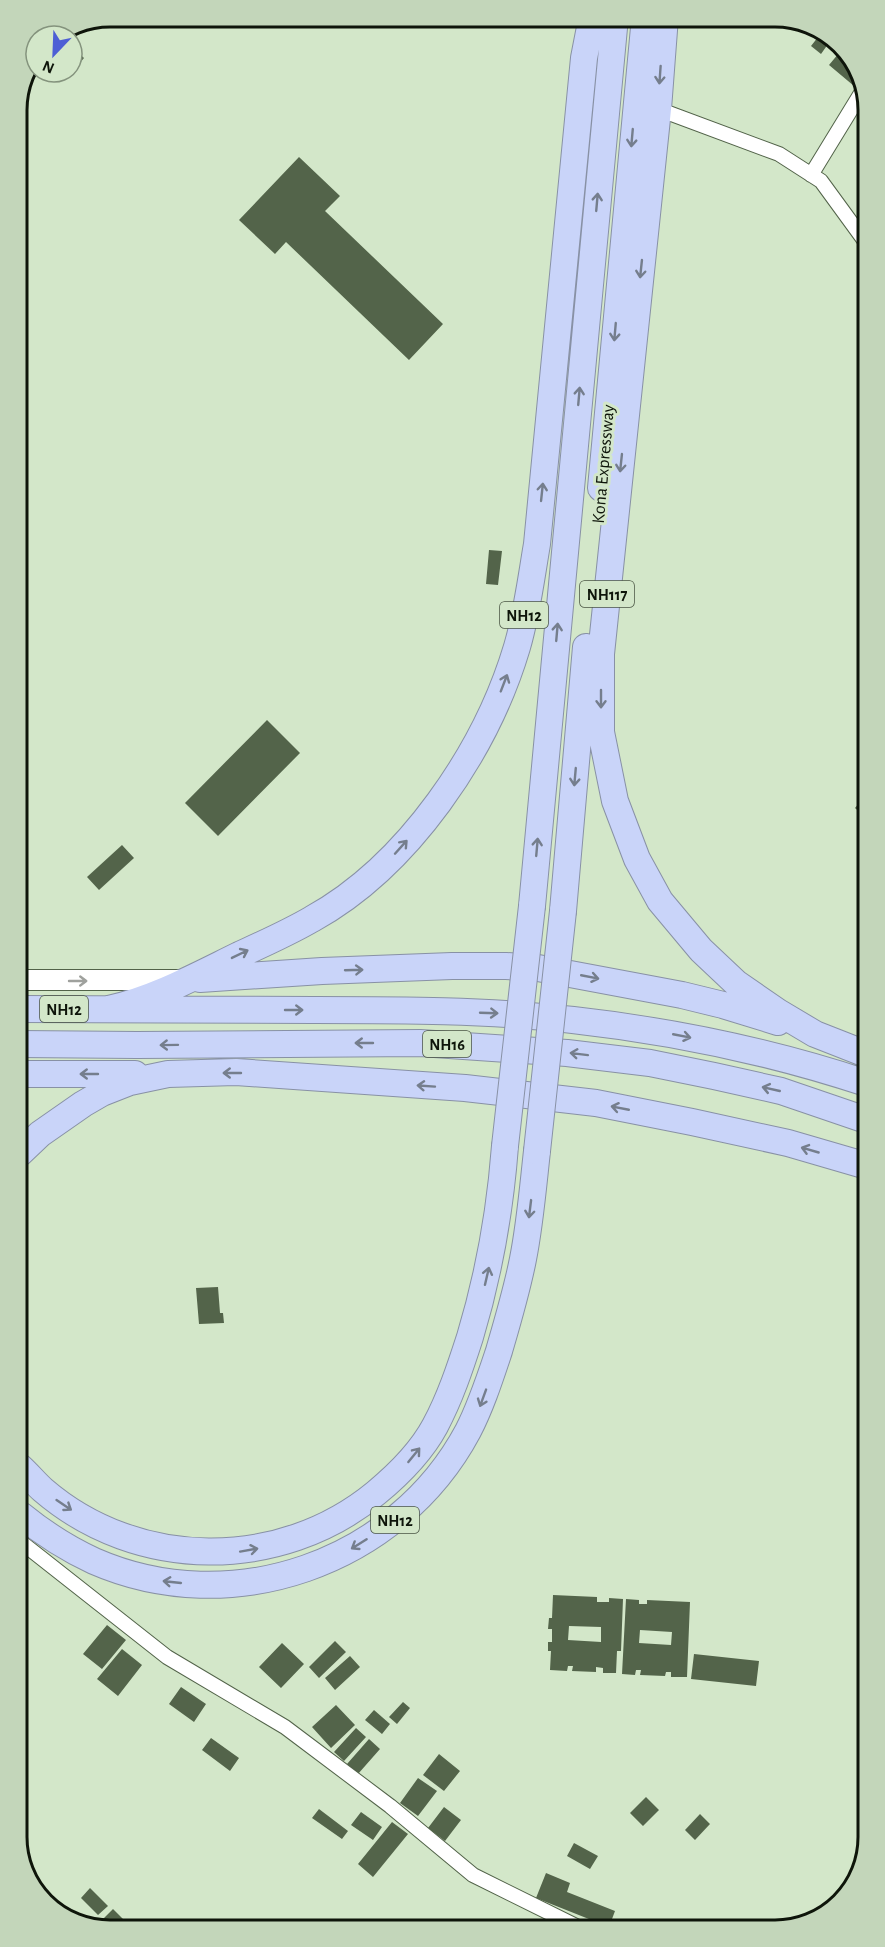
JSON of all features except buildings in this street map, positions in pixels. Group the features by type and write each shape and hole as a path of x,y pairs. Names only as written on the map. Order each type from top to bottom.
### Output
{"highway":[{"name":"NH12","path":"27,1009 110,1010 136,1003 191,980 313,919 355,890 383,866 429,815 471,752 492,712 517,646 530,588 537,544 584,58 590,27"},
{"name":"Kona Expressway","path":"27,1474 42,1490 66,1507 93,1523 128,1539 179,1551 208,1553 238,1552 267,1547 298,1538 326,1526 360,1506 390,1482 414,1457 435,1427 451,1393 487,1274 497,1222 532,906 614,27"},
{"name":"Kona Expressway","path":"27,1519 52,1538 94,1561 126,1572 162,1580 205,1585 236,1584 272,1578 309,1569 344,1553 377,1532 416,1501 453,1457 478,1410 515,1297 524,1257 537,1151 563,911 644,27"},
{"name":"NH117","path":"664,27 601,654 601,732 615,801 637,859 660,901 700,950 736,983 815,1034 858,1051"},
{"path":"191,980 322,971 452,966 538,968 682,995 723,1005 815,1034"},
{"name":"NH16","path":"110,1010 392,1010 503,1014 574,1020 721,1044 766,1054 858,1081"},
{"name":"NH16","path":"27,1044 420,1043 567,1053 650,1063 714,1076 781,1091 858,1117"},
{"path":"27,1074 247,1073 465,1088 596,1103 788,1143 858,1163"},
{"path":"27,1147 54,1124 102,1093 130,1082 168,1074"}],"street":[{"path":"811,175 857,100"},
{"path":"657,109 779,154 821,181 858,232"},
{"path":"27,980 191,980"},
{"path":"27,1547 167,1657 295,1735 390,1806 473,1875 564,1920"}]}
